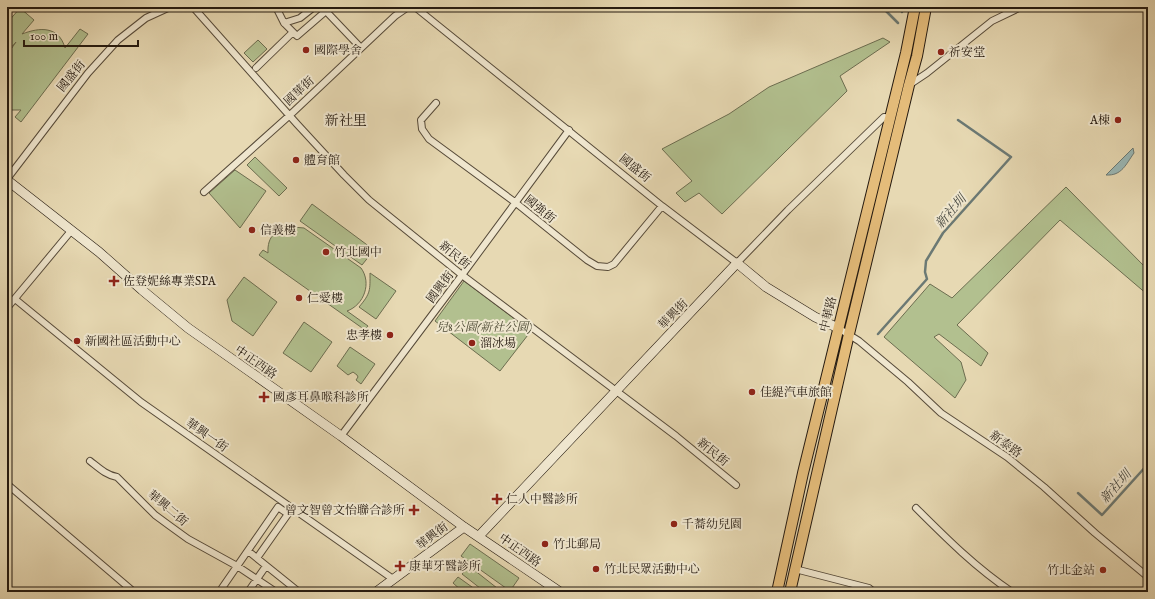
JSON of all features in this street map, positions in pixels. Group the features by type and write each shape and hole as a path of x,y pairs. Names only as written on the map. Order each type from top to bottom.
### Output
{"main road":[{"name":"中華路","path":"790,592 904,84 908,44 915,7"},
{"name":"中華路","path":"777,592 838,328 891,118 919,47 926,7"},
{"name":"中正西路","path":"7,179 188,328 340,436 464,527 560,592"},
{"name":"國盛街","path":"737,263 766,287 815,317 838,328"},
{"name":"華興街","path":"479,536 737,263"},
{"name":"華興街","path":"376,592 464,527"}],"street":[{"name":"國盛街","path":"7,179 88,73 118,40 146,18 170,7"},
{"name":"新民街","path":"193,7 344,175 369,200 462,275 676,436 736,485"},
{"path":"276,7 284,23 297,36 324,9 361,48"},
{"path":"284,23 300,18 314,7"},
{"name":"國華街","path":"204,192 290,115 395,16 408,7"},
{"name":"國盛街","path":"415,7 662,206 737,263"},
{"path":"904,84 927,73 992,21 1021,7"},
{"path":"256,68 293,32"},
{"name":"國強街","path":"436,103 421,120 422,129 429,138 516,203 587,260 597,266 608,267 618,259 662,206"},
{"name":"華興街","path":"737,263 788,210 884,117 891,118"},
{"name":"國興街","path":"340,436 516,203 569,130"},
{"path":"7,308 72,231"},
{"name":"華興一街","path":"15,299 141,402 393,579"},
{"name":"國盛街","path":"838,328 849,334"},
{"name":"新泰路","path":"849,334 908,382 941,413 1007,457 1037,483 1044,487 1095,533 1148,577"},
{"name":"華興二街","path":"90,461 110,476 117,477 155,515 188,539 237,566 276,592"},
{"path":"7,484 134,592"},
{"path":"223,592 222,588 278,507 288,514 257,558"},
{"path":"916,508 953,544 995,581 1012,592"},
{"path":"248,551 299,592"},
{"path":"248,592 266,566"},
{"path":"795,569 869,588 874,592"}],"green space":[{"path":"20,8 34,20 22,34 35,30 48,30 54,32 58,36 65,48 80,29 88,34 21,122 15,117 21,110 11,110 7,108 7,55 16,42 7,52 7,23"},
{"path":"883,38 890,42 840,76 847,91 722,214 699,193 685,202 676,193 692,181 662,149 729,114 769,87"},
{"path":"258,40 267,49 253,62 244,53"},
{"path":"255,157 287,188 279,196 247,165"},
{"path":"235,170 266,191 240,228 209,193"},
{"path":"1066,187 1148,270 1148,295 1060,220 957,325 988,353 981,366 939,334 934,337 961,362 966,380 955,398 884,337 930,284 952,298"},
{"path":"312,204 374,250 362,265 300,221"},
{"path":"293,227 304,228 361,268 366,280 366,287 362,299 353,308 347,311 368,326 365,330 259,255 263,250 268,253 269,242 274,234"},
{"path":"370,273 396,291 376,319 359,307 369,291"},
{"path":"244,277 277,302 253,336 232,321 227,300"},
{"name":"兒8公園(新社公園)","path":"464,281 531,331 500,371 435,321"},
{"path":"304,322 332,342 311,372 283,353"},
{"path":"350,347 375,364 361,384 356,380 358,377 353,372 348,375 337,366"},
{"path":"470,544 519,578 510,591 461,556"},
{"path":"469,566 497,588 494,592 485,592 462,574"},
{"path":"458,577 479,592 450,592 462,591 453,583"}],"water":[{"path":"1133,148 1134,153 1120,171 1116,174 1106,175"}],"waterway":[{"name":"新社圳","path":"882,7 898,23"},
{"path":"902,12 903,7"},
{"name":"新社圳","path":"878,334 927,279 925,272 926,261 943,233 1011,157 958,120"},
{"name":"新社圳","path":"1078,493 1102,515 1148,464"}],"place":[{"name":"國際學舍","path":"306,50"},
{"name":"祈安堂","path":"941,52"},
{"name":"A棟","path":"1118,120"},
{"name":"體育館","path":"296,160"},
{"name":"信義樓","path":"252,230"},
{"name":"竹北國中","path":"326,252"},
{"name":"佐登妮絲專業SPA","path":"114,281"},
{"name":"仁愛樓","path":"299,298"},
{"name":"忠孝樓","path":"390,335"},
{"name":"新國社區活動中心","path":"77,341"},
{"name":"溜冰場","path":"472,343"},
{"name":"佳緹汽車旅館","path":"752,392"},
{"name":"國彥耳鼻喉科診所","path":"264,397"},
{"name":"仁人中醫診所","path":"497,499"},
{"name":"曾文智曾文怡聯合診所","path":"414,510"},
{"name":"千蕎幼兒園","path":"674,524"},
{"name":"竹北郵局","path":"545,544"},
{"name":"康華牙醫診所","path":"400,566"},
{"name":"竹北民眾活動中心","path":"596,569"},
{"name":"竹北金站","path":"1103,570"}],"district":[{"name":"新社里","path":"346,120"}]}
